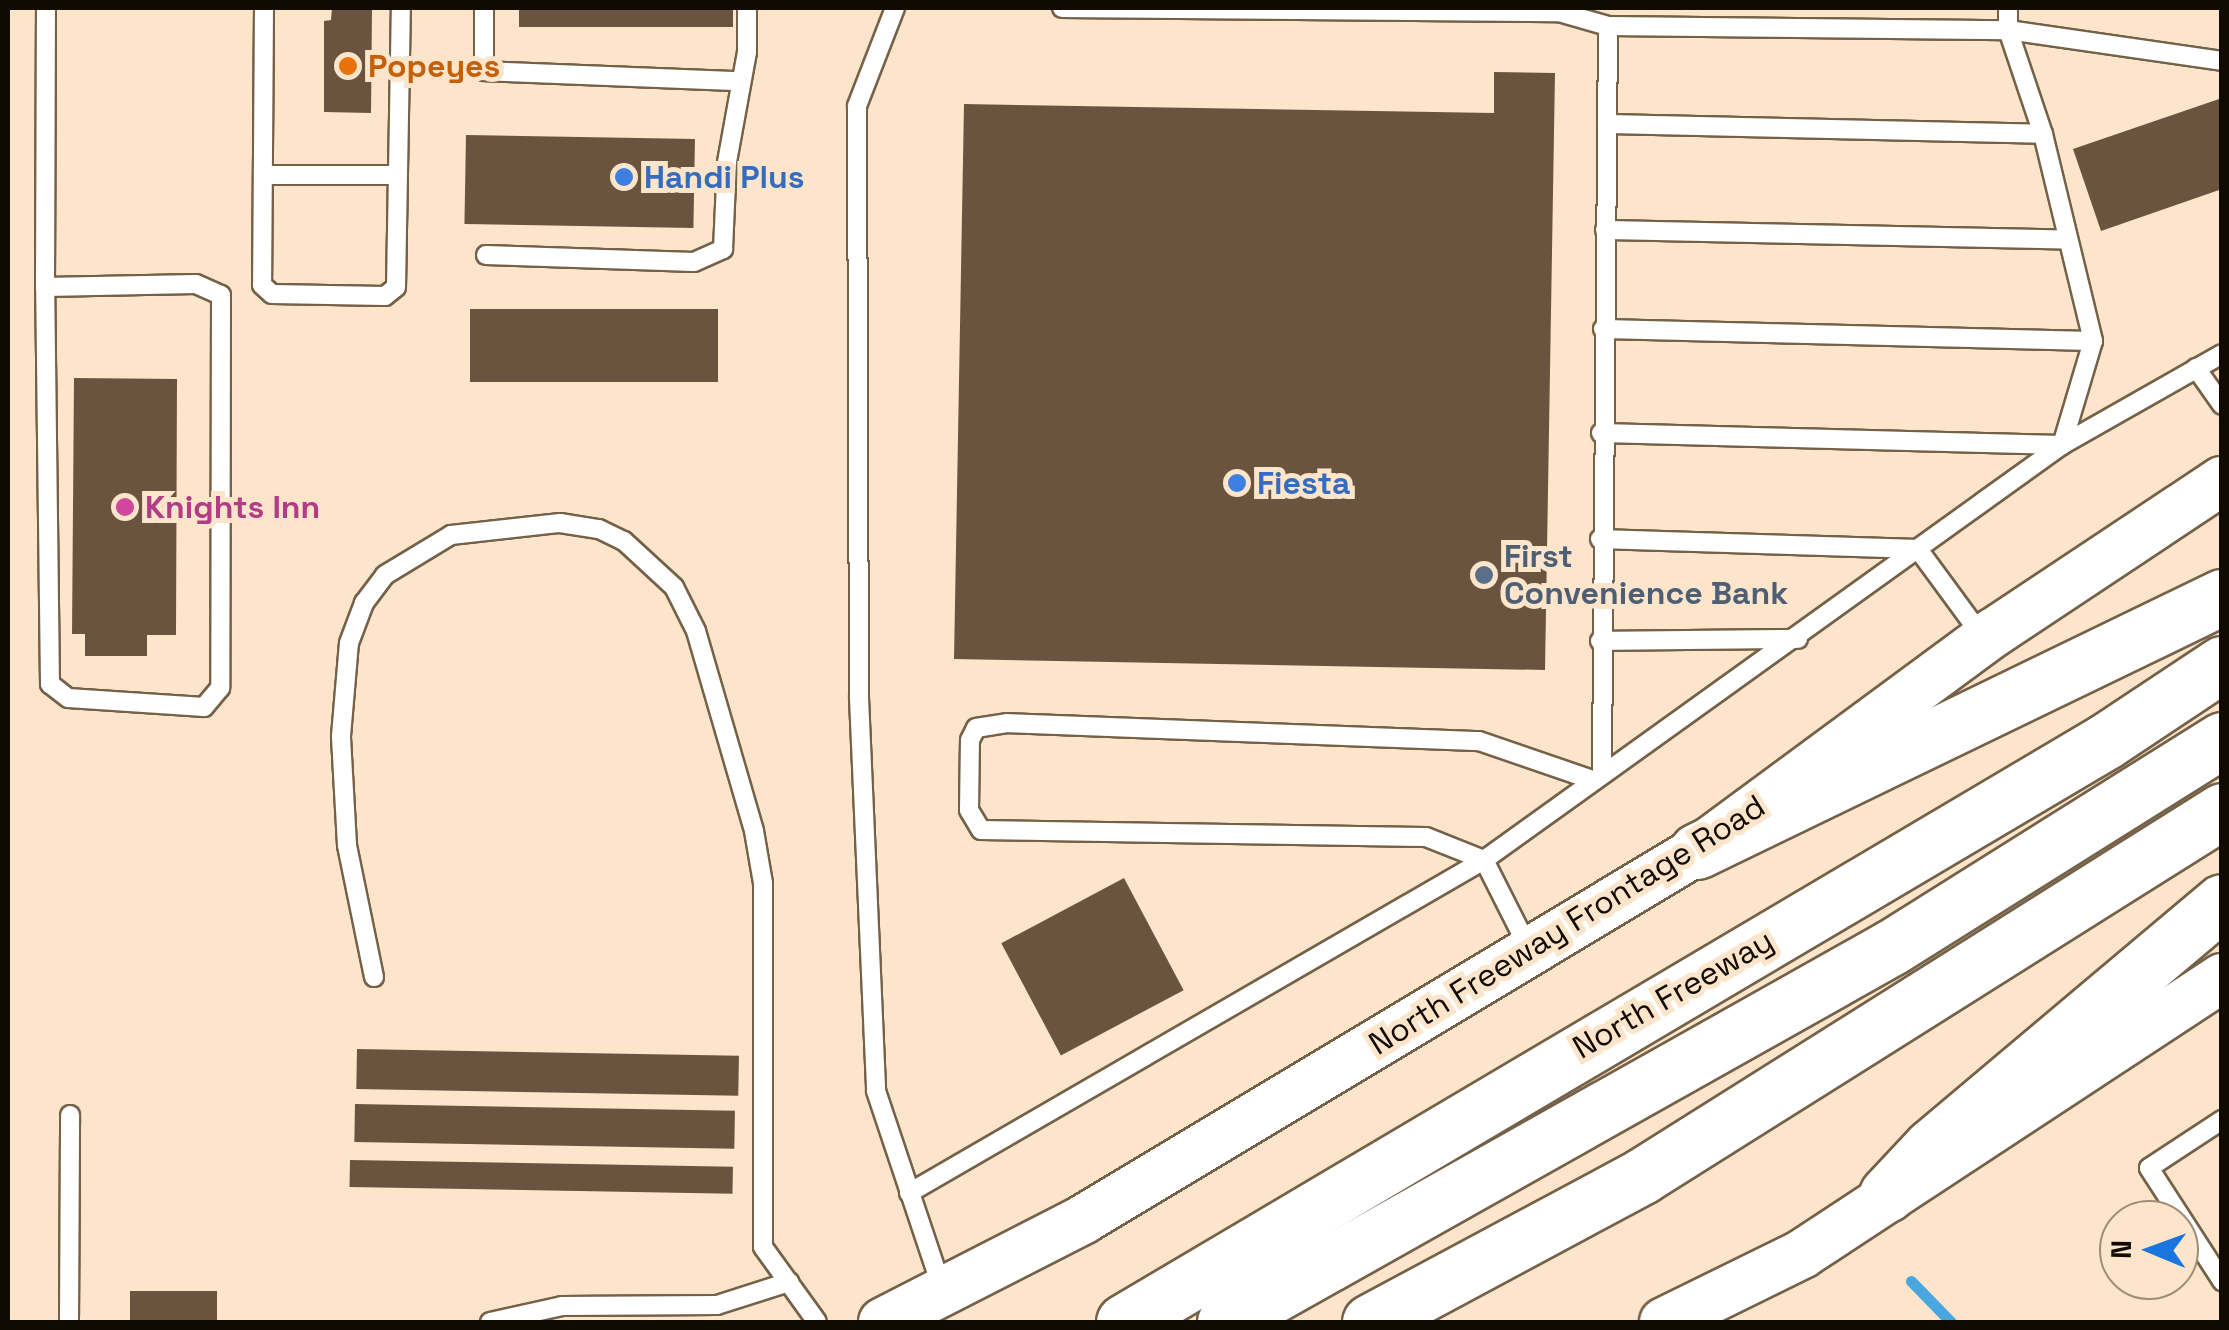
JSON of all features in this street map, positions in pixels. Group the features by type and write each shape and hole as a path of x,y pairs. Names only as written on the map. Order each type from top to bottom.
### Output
{"highway":[{"path":"1696,850 2222,597"},
{"name":"North Freeway","path":"1124,1322 2106,741 2222,664"},
{"name":"North Freeway","path":"1226,1322 1892,947 2222,740"},
{"path":"1370,1322 1642,1176 2222,810"},
{"path":"1888,1194 1931,1147 2222,902"}],"main road":[{"name":"North Freeway Frontage Road","path":"883,1322 1084,1219 1532,954 1696,850 1984,639 2222,481"},
{"path":"1664,1322 1802,1254 2222,978"}],"lane":[{"path":"45,287 196,284 221,295 220,688 204,707 68,698 50,684 45,287 46,8"},
{"path":"264,8 262,284 272,294 385,296 396,288 401,8"},
{"path":"484,8 484,72 738,82"},
{"path":"486,255 694,262 722,249 738,82 748,52 747,8"},
{"path":"895,8 857,106 859,698 876,1091 943,1292"},
{"path":"1062,8 1558,10 1608,26 2008,30 2222,61"},
{"path":"2008,8 2008,30 2043,134 2093,341 2062,444"},
{"path":"1596,774 1608,26"},
{"path":"1607,124 2043,134"},
{"path":"263,175 398,175"},
{"path":"1605,230 2067,240"},
{"path":"1603,329 2093,341"},
{"path":"909,1193 1484,860 1596,774 1798,639 2062,444 2222,354"},
{"path":"2196,368 2222,405"},
{"path":"1601,433 2062,444"},
{"path":"374,977 348,845 341,736 349,643 364,602 385,575 451,535 560,523 598,529 624,542 674,587 696,631 754,831 764,883 763,1246 817,1322"},
{"path":"1600,538 1918,549"},
{"path":"1918,549 1984,639"},
{"path":"1600,641 1798,639"},
{"path":"1532,954 1484,860 1426,837 994,835 972,822 968,810 970,740 976,728 1007,723 1479,741 1596,774"},
{"path":"70,1115 70,1322"},
{"path":"2222,1120 2149,1168 2222,1281"},
{"path":"490,1322 562,1306 718,1305 789,1282"}],"building":[{"name":"Popeyes","path":"332,8 372,8 371,113 324,112 324,21 331,20"},
{"path":"519,8 733,8 733,27 519,27"},
{"name":"Fiesta","path":"1494,72 1555,73 1545,670 954,659 964,104 1494,113"},
{"path":"2222,98 2222,189 2101,231 2073,149"},
{"path":"466,135 695,139 693,228 464,224"},
{"path":"470,309 718,309 718,382 470,382"},
{"name":"Knights Inn","path":"74,378 177,379 176,635 147,635 147,656 85,656 85,634 72,634"},
{"path":"1124,878 1184,990 1061,1055 1001,943"},
{"path":"357,1049 739,1056 738,1096 356,1089"},
{"path":"355,1104 735,1111 734,1149 354,1142"},
{"path":"350,1160 733,1167 732,1194 350,1187"},
{"path":"130,1291 217,1291 217,1322 130,1322"}],"waterway":[{"path":"1911,1281 1951,1322"}],"place":[{"name":"Popeyes","path":"348,66"},
{"name":"Handi Plus","path":"624,177"},
{"name":"Fiesta","path":"1237,483"},
{"name":"Knights Inn","path":"125,507"},
{"name":"First Convenience Bank","path":"1484,575"}]}
